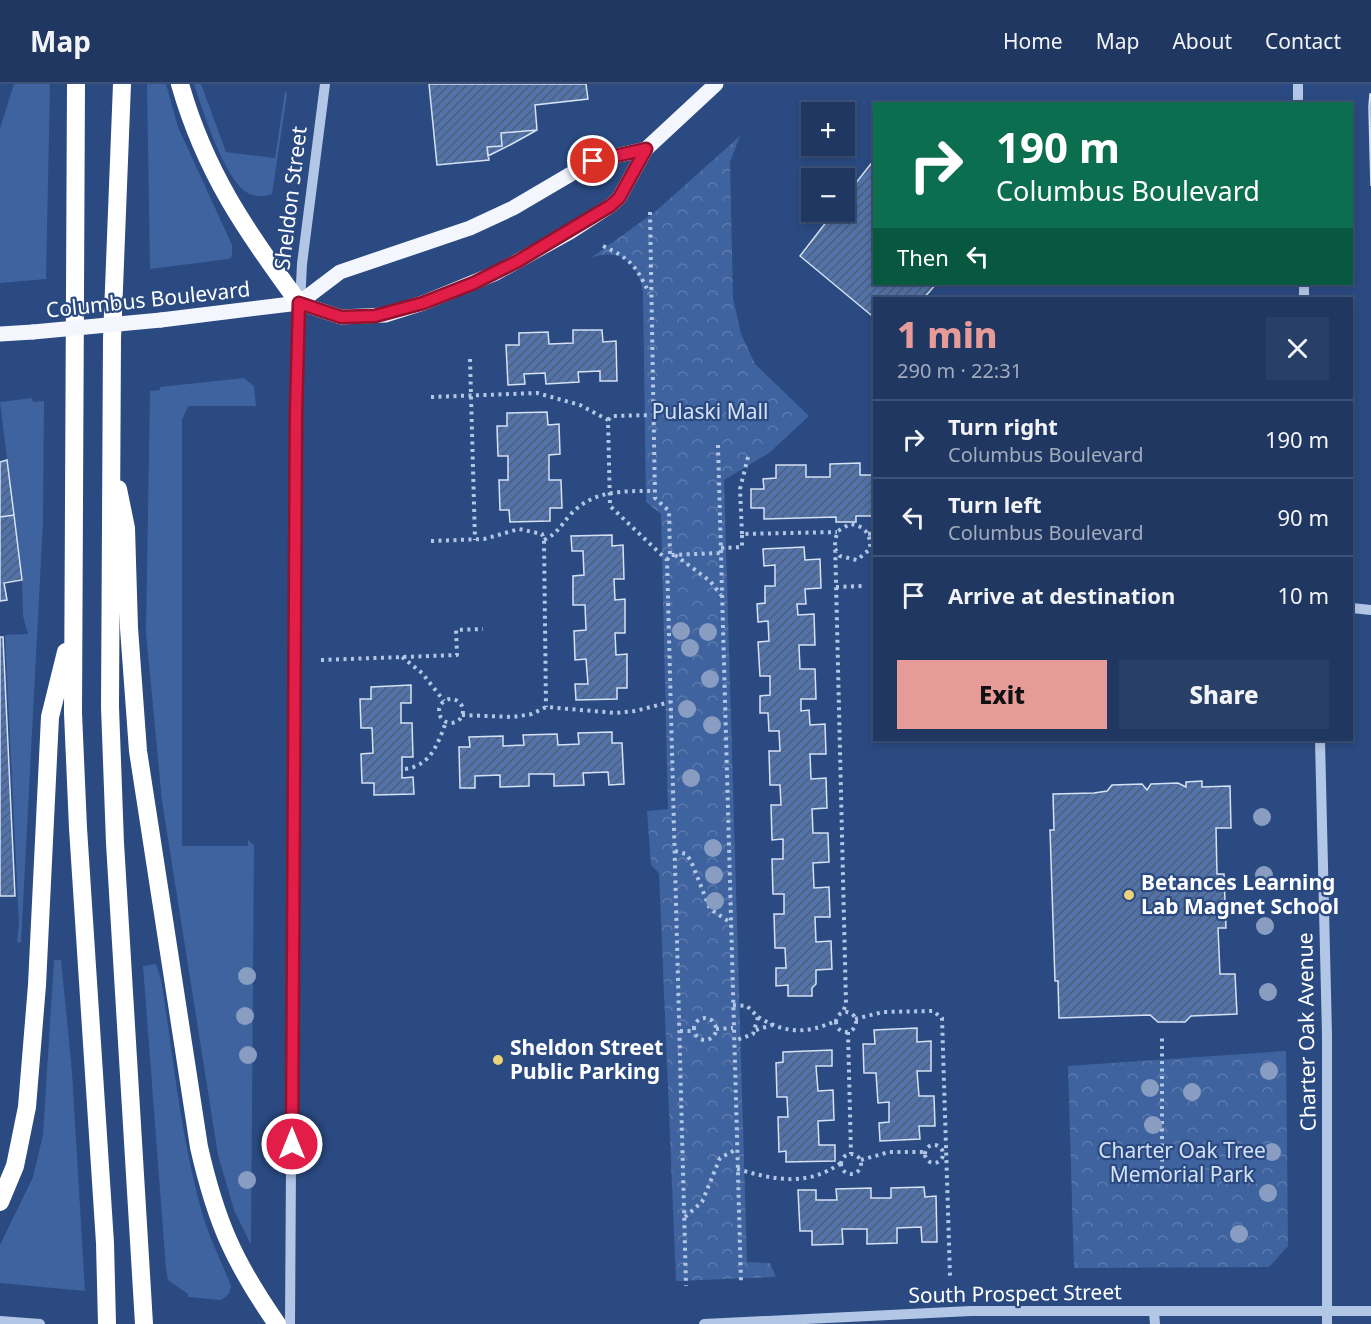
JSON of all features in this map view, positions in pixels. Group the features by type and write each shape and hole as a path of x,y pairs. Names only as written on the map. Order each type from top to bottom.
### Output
{"highway":[{"path":"76,84 73,621 77,819 105,1243 107,1324"},
{"path":"122,84 115,239 111,455 112,781 144,1324"},
{"path":"180,84 198,141 215,178 257,245 299,303"},
{"path":"111,455 126,528 129,638 141,776 200,1147 210,1195 228,1245 277,1324"},
{"path":"0,1203 15,1166 27,1107 37,985 50,717 73,621"}],"main road":[{"name":"Columbus Boulevard","path":"0,334 33,333 161,320 299,303 341,317 375,316 423,303 474,283 518,261 610,206 619,198 646,149 716,84"},
{"path":"299,303 340,272 470,228 513,208 593,161 646,149"}],"street":[{"name":"Sheldon Street","path":"290,1324 296,394 303,246 325,84"},
{"path":"1298,84 1298,102"},
{"path":"1353,608 1371,610"},
{"name":"Charter Oak Avenue","path":"1320,741 1327,1035 1327,1324"},
{"name":"South Prospect Street","path":"704,1324 971,1311 1371,1311"},
{"path":"1154,1312 1155,1324"},
{"path":"0,1321 40,1324"}],"path":[{"path":"650,212 655,498 669,511 672,555"},
{"path":"603,246 623,255 635,265 651,297"},
{"path":"470,359 475,540"},
{"path":"431,397 537,393 580,405 608,420"},
{"path":"653,415 612,416 608,420 610,506 667,560 686,1286"},
{"path":"718,446 741,1282"},
{"path":"667,560 672,555 742,547 740,489 748,457"},
{"path":"544,540 557,533 579,507 610,492 655,491"},
{"path":"742,534 838,531 850,524 864,528 872,548 857,560 840,556 835,549"},
{"path":"431,541 475,540 525,529 542,534 544,540 546,707"},
{"path":"838,531 835,549 846,1004 836,1021 838,1028 848,1032"},
{"path":"868,534 873,534"},
{"path":"672,555 710,581 722,597"},
{"path":"836,587 863,586"},
{"path":"321,660 457,655 456,630 483,629"},
{"path":"402,657 422,673 444,701"},
{"path":"462,715 460,704 450,699 444,701 439,712 446,722 453,723 462,715 513,717 532,714 546,707 616,713 635,711 670,702"},
{"path":"405,769 415,768 429,758 446,722"},
{"path":"675,851 686,854 691,861 710,909 730,923"},
{"path":"733,1005 747,1006 758,1017 784,1030 801,1032 836,1021"},
{"path":"855,1019 884,1012 933,1011 942,1018 944,1152 950,1276"},
{"path":"843,1012 853,1015 855,1019 853,1029 848,1032"},
{"path":"756,1030 758,1017"},
{"path":"703,1018 712,1020 716,1029 715,1035 705,1041 700,1040 693,1031 696,1022 703,1018"},
{"path":"734,1041 746,1038 756,1030 772,1025"},
{"path":"716,1029 734,1028"},
{"path":"680,1031 693,1031"},
{"path":"848,1032 851,1154"},
{"path":"1162,1038 1162,1169"},
{"path":"925,1152 928,1146 938,1145 945,1140"},
{"path":"938,1145 944,1152"},
{"path":"684,1217 702,1202 720,1158 737,1149"},
{"path":"737,1169 762,1177 797,1179 821,1176 841,1163 846,1155 851,1154 861,1160 889,1152 925,1152"},
{"path":"925,1152 930,1162 939,1161"},
{"path":"939,1161 944,1152"},
{"path":"841,1163 842,1168 851,1174 861,1168 861,1160"},
{"path":"939,1161 946,1170"}],"green space":[{"path":"14,84 50,84 46,279 0,283 0,128"},
{"path":"147,84 166,84 178,127 232,245 232,256 229,259 150,269"},
{"path":"194,84 201,84 226,152 275,158 285,91 287,94 272,194 252,195 244,191 233,178 213,139"},
{"name":"Pulaski Mall","path":"740,136 730,162 733,298 741,334 755,364 809,416 769,453 724,480 747,1262 770,1263 776,1277 676,1281 659,873 651,865 647,811 668,809 661,514 646,502 643,293 638,273 627,260 611,255 591,258 656,211"},
{"path":"244,378 254,386 256,406 188,406 182,420 182,846 248,846 248,840 254,845 251,1245 234,1210 218,1155 162,801 146,633 150,391 160,390 160,387"},
{"path":"32,398 33,402 44,401 43,522 21,943 17,942 19,924 5,635 28,634 23,616 22,580 0,402"},
{"path":"54,960 61,960 72,1072 85,1291 0,1283 0,1245 33,1177 43,1135"},
{"path":"156,964 161,979 190,1162 208,1230 231,1286 229,1294 221,1300 188,1297 188,1294 168,1280 143,966"},
{"name":"Charter Oak Tree Memorial Park","path":"1286,1051 1288,1246 1269,1267 1074,1268 1068,1066"}],"building":[{"path":"429,84 586,84 588,99 535,105 537,130 501,133 502,146 487,147 489,160 437,165"},
{"path":"1371,94 1371,186 1369,107"},
{"path":"537,130 488,156 487,147 502,146 501,133"},
{"path":"873,161 873,285 935,285 925,297 873,297 871,315 800,256 826,222 855,222 855,184"},
{"path":"573,330 602,330 603,342 616,341 617,381 600,381 600,371 578,372 579,382 546,384 545,373 524,374 525,384 508,385 506,345 519,345 519,333 548,332 549,344 573,343"},
{"path":"547,412 548,425 559,424 560,454 549,455 549,480 561,480 562,508 550,508 550,521 510,522 509,510 500,510 499,480 508,480 508,456 498,456 497,426 507,426 507,413"},
{"path":"7,460 14,515 0,517 0,462"},
{"path":"860,463 860,475 873,475 873,516 856,516 856,522 836,522 836,517 764,519 764,508 751,508 751,489 764,489 763,479 776,478 776,465 806,465 806,477 830,477 830,464"},
{"path":"14,515 22,580 4,583 7,600 0,601 0,517"},
{"path":"612,535 612,546 623,545 624,579 614,579 615,600 625,599 625,633 615,633 616,655 627,654 627,688 617,688 617,699 576,700 575,684 588,684 586,659 575,660 574,631 586,630 585,605 573,605 573,576 584,575 583,551 572,551 571,536"},
{"path":"804,547 805,560 820,559 821,588 805,589 806,604 797,604 798,615 814,614 815,645 799,645 800,669 815,669 816,699 801,699 801,711 809,710 810,725 825,724 826,754 810,754 811,779 826,778 827,808 812,809 813,833 828,833 829,862 813,863 814,888 829,887 830,917 815,917 816,942 831,941 832,969 816,970 816,984 812,988 812,996 788,996 788,985 776,986 776,968 786,968 785,948 775,948 774,914 784,914 784,894 773,894 772,859 783,859 783,839 772,840 771,805 781,805 780,785 770,785 769,751 780,751 779,731 769,731 768,713 760,713 760,696 770,695 770,676 760,676 758,642 769,641 768,621 758,622 757,604 765,603 765,586 775,586 775,565 764,566 763,549"},
{"path":"0,637 3,637 15,896 0,896"},
{"path":"411,685 411,703 401,703 401,723 412,723 413,757 402,757 402,778 413,777 414,794 374,795 374,783 362,783 361,754 373,753 372,728 361,728 360,699 371,699 371,687"},
{"path":"612,732 612,743 622,743 624,784 609,785 608,772 583,773 584,785 554,786 554,774 529,774 529,786 500,787 500,775 475,776 475,788 460,788 459,747 470,747 469,737 503,736 503,746 524,745 523,735 557,734 558,745 579,744 578,733"},
{"path":"1202,781 1202,787 1230,786 1231,828 1216,828 1217,874 1224,874 1226,928 1218,928 1220,974 1235,974 1237,1014 1191,1016 1185,1022 1158,1022 1150,1015 1059,1018 1058,981 1055,981 1050,830 1054,830 1053,794 1094,793 1107,791 1112,785 1142,784 1147,790 1151,784 1178,783 1186,787 1186,782"},
{"path":"917,1028 917,1042 931,1041 931,1071 917,1071 919,1096 934,1096 935,1126 919,1126 920,1139 880,1141 879,1123 889,1122 889,1102 878,1103 876,1073 864,1073 863,1044 875,1044 874,1030"},
{"path":"832,1050 832,1066 816,1066 818,1091 833,1090 834,1120 818,1121 819,1145 835,1145 835,1161 786,1162 786,1151 779,1152 778,1117 788,1117 787,1097 777,1097 776,1063 783,1062 783,1052"},
{"path":"924,1187 925,1197 936,1196 937,1242 922,1242 921,1227 897,1228 897,1243 867,1244 867,1229 842,1229 843,1244 812,1245 812,1231 800,1231 798,1190 816,1190 816,1200 837,1200 836,1189 871,1188 871,1198 891,1198 891,1188"}],"place":[{"name":"Betances Learning Lab Magnet School","path":"1129,895"},
{"name":"Sheldon Street Public Parking","path":"498,1060"}],"route":[{"path":"292,1144 296,385 299,303 341,317 385,315 423,303 496,273 570,232 610,206 619,198 646,149 593,161"}]}
